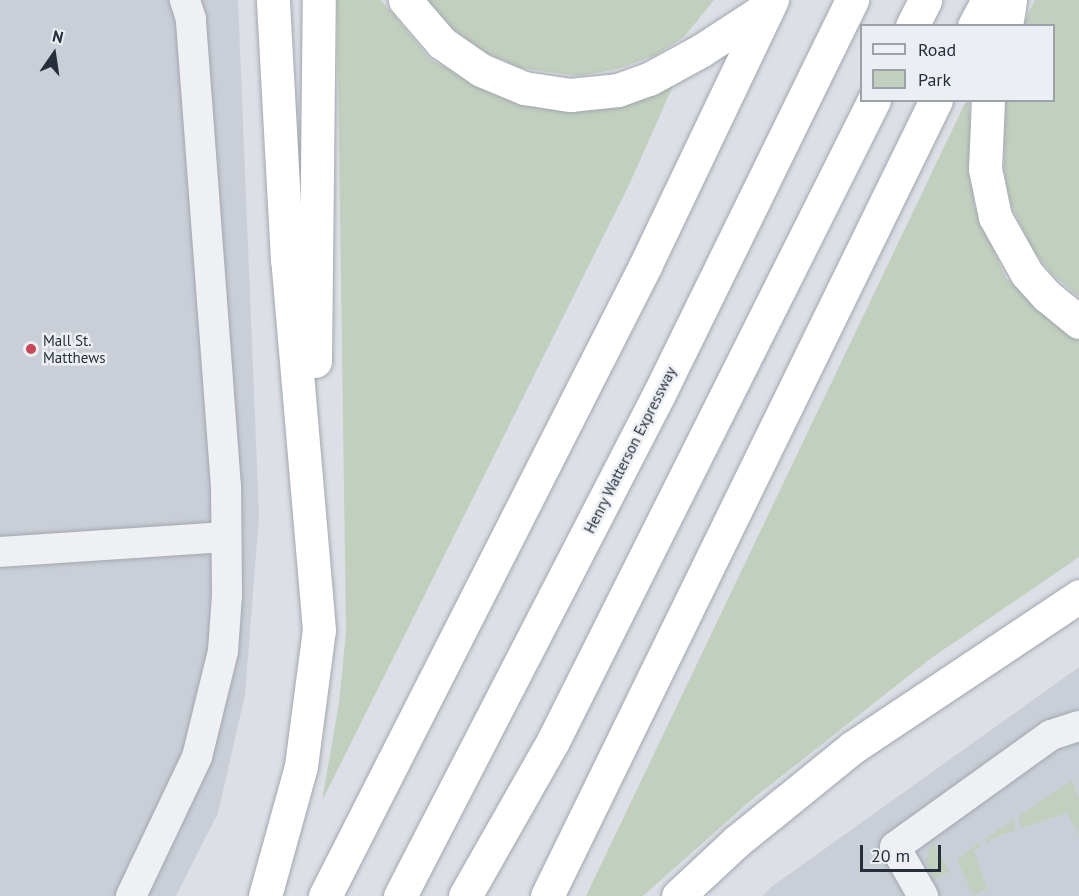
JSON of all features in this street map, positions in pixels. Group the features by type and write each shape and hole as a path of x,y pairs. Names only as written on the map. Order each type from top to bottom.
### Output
{"highway":[{"path":"265,896 292,810 309,724 319,630 287,260 273,0"},
{"path":"316,576 319,0"},
{"path":"405,0 442,43 481,70 524,88 570,95 618,90 649,79 702,50 770,4"},
{"name":"Henry Watterson Expressway","path":"400,896 664,383 852,0"},
{"path":"913,24 925,0"},
{"path":"975,24 988,0"},
{"path":"1006,24 1010,0"},
{"path":"325,896 645,266 770,4"},
{"path":"465,896 553,741 873,102"},
{"path":"548,896 935,102"},
{"path":"988,102 985,169 995,217 1027,274 1079,322"},
{"path":"678,896 737,841 853,747 1079,596"}],"lane":[{"path":"150,896 181,818 223,651 226,537 193,54 185,0"},
{"path":"0,552 226,537"},
{"path":"923,896 895,847 1051,735 1079,726"},
{"path":"131,896 197,757"}],"shaded area":[{"name":"Mall St. Matthews","path":"0,0 238,0 259,516 245,695 218,813 176,896 0,896"},
{"path":"1079,667 1079,896 763,896 770,888"}],"green space":[{"path":"337,0 381,0 431,60 496,93 586,109 673,86 629,185 322,801 339,703 346,632"},
{"path":"426,0 714,0 684,37 656,55 618,69 578,76 521,68 486,53 455,31"},
{"path":"1035,0 1079,0 1079,297 1052,274 1032,249 1011,205 1004,170 1005,102 1055,102 1055,24 1023,24"},
{"path":"966,102 969,102 974,205 1006,278 1058,324 1079,336 1079,557 930,659 750,801 643,896 586,896"},
{"path":"1072,780 1079,798 1079,835 1067,813 1022,828 1018,817"},
{"path":"1013,820 1016,830 991,839 987,845 985,839"},
{"path":"932,841 950,871 933,880 926,860"},
{"path":"980,842 981,846 974,850 987,889 973,895 957,860"}],"place":[{"name":"Mall St. Matthews","path":"31,349"}]}
